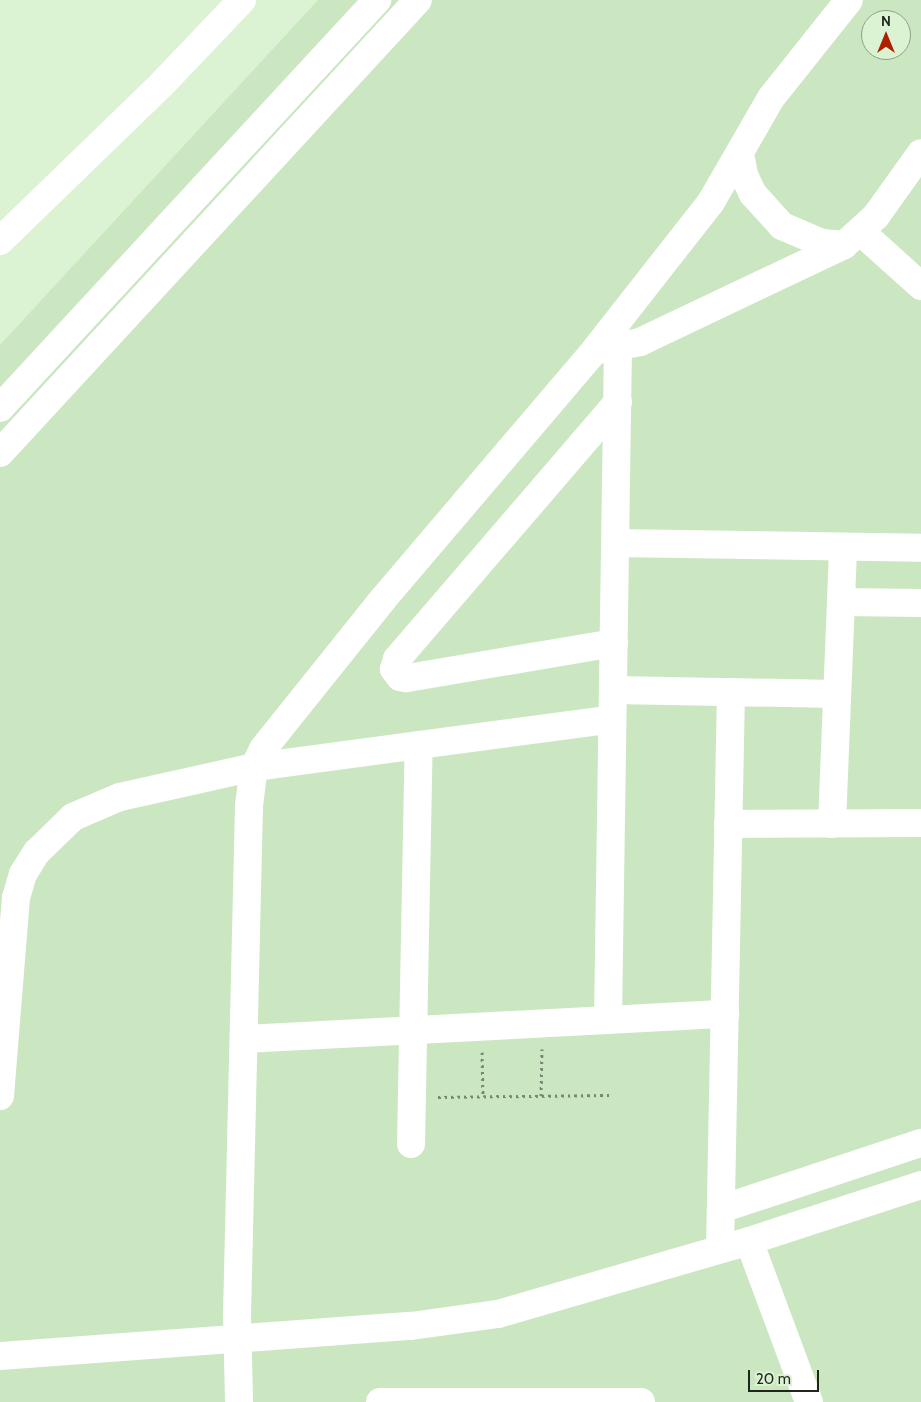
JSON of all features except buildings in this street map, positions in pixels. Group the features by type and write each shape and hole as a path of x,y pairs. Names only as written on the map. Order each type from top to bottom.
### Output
{"street":[{"path":"0,241 162,84 242,0"},
{"path":"0,408 377,0"},
{"path":"0,453 418,0"},
{"path":"239,1402 237,1338 249,806 254,767 263,749 384,598 607,349 711,202 772,98 849,0"},
{"path":"607,349 640,342 852,238 889,200 921,153"},
{"path":"740,154 744,175 753,194 782,226 822,243 852,238 921,286"},
{"path":"607,349 618,402 608,1020"},
{"path":"614,643 406,678 400,677 394,669 397,659 618,402"},
{"path":"615,543 921,548"},
{"path":"832,824 843,547"},
{"path":"841,602 919,599"},
{"path":"613,690 837,694"},
{"path":"720,1249 731,692"},
{"path":"0,1096 16,898 23,874 37,852 53,833 96,805 254,767 612,719"},
{"path":"411,1144 419,744"},
{"path":"728,824 921,823"},
{"path":"245,1039 725,1014"},
{"path":"721,1209 921,1143"},
{"path":"0,1356 411,1326 498,1314 749,1241 921,1185"},
{"path":"749,1241 809,1402"},
{"path":"380,1402 641,1402"}],"path":[{"path":"541,1096 542,1024"},
{"path":"482,1027 483,1097"},
{"path":"412,1098 609,1095"}],"shaded area":[{"path":"318,0 921,0 921,1402 0,1402 0,345"}]}
